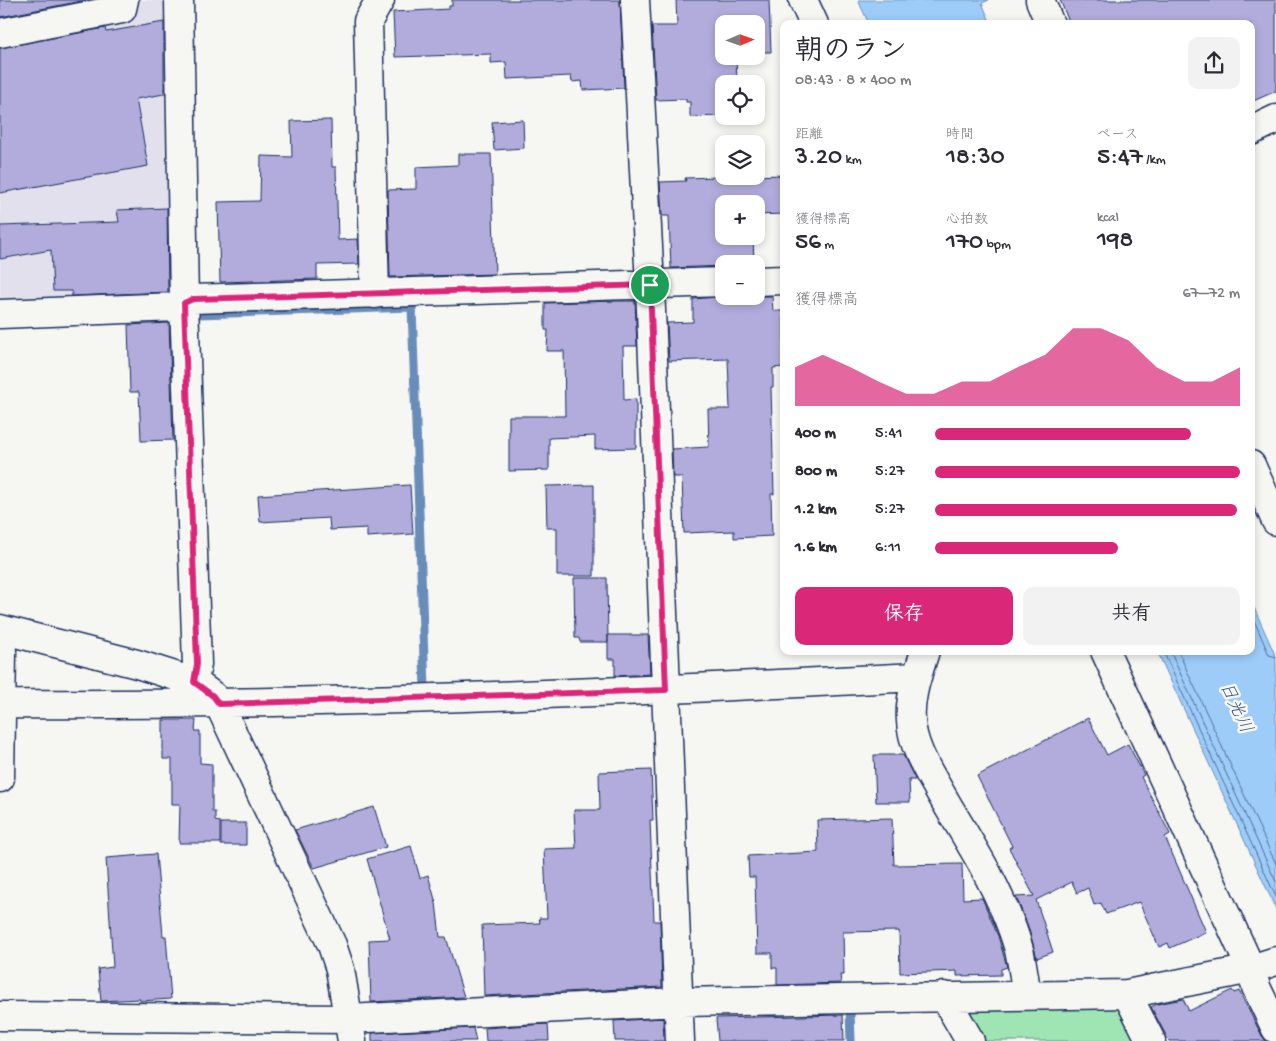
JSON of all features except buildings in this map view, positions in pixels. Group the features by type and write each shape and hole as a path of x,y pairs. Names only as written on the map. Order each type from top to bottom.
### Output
{"street":[{"path":"0,33 122,9 124,0"},
{"path":"179,0 184,303 197,654 194,682"},
{"path":"375,294 368,21 380,0"},
{"path":"635,0 650,285 680,1041"},
{"path":"795,0 792,9 795,20"},
{"path":"803,0 812,20"},
{"path":"1040,0 1048,20"},
{"path":"1255,129 1276,119"},
{"path":"765,281 780,280"},
{"path":"0,314 177,307 193,299 715,282"},
{"path":"1255,474 1276,521"},
{"path":"0,778 2,652 0,629 137,664 194,682 213,696 219,704 332,945 340,969 350,1030"},
{"path":"924,655 916,677 912,703 911,723 916,743 927,768 1002,901 1019,951 1027,995"},
{"path":"1107,655 1264,965 1256,987 1276,1029"},
{"path":"1,704 219,704 666,690 916,677"},
{"path":"0,1016 350,1030 679,1002 1127,994 1264,965"},
{"path":"1127,994 1151,1041"},
{"path":"944,996 970,1041"}],"shaded area":[{"path":"0,0 166,0 173,297 0,304"}],"green space":[{"path":"1122,1001 1143,1041 977,1041 955,1003"}],"water":[{"path":"858,0 989,0 982,3 989,20 867,20"},
{"name":"日光川","path":"1255,610 1276,657 1276,909 1159,655 1255,655"}],"waterway":[{"path":"197,314 412,307 425,689"},
{"path":"850,1011 851,1041"}],"route":[{"path":"650,285 666,690 219,704 213,696 194,682 197,664 184,303 193,299 650,285"}]}
